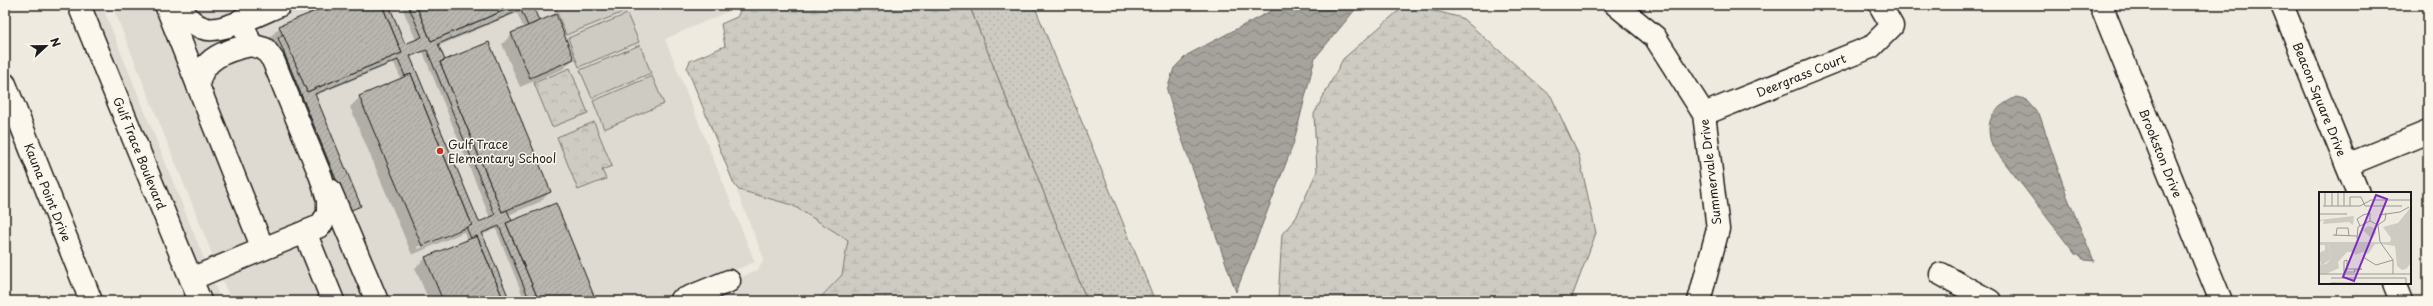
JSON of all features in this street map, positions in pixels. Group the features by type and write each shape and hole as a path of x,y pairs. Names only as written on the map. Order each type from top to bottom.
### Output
{"street":[{"name":"Gulf Trace Boulevard","path":"79,5 200,301"},
{"path":"166,5 263,249"},
{"path":"178,5 191,21 204,29 216,30 280,5"},
{"path":"1616,5 1655,37 1704,114"},
{"name":"Deergrass Court","path":"1704,114 1871,47 1892,26 1880,5"},
{"name":"Brookston Drive","path":"2101,5 2221,301"},
{"name":"Beacon Square Drive","path":"2287,6 2358,192"},
{"path":"241,20 251,45"},
{"path":"191,279 320,226 328,214 328,200 321,177 273,60 265,49 251,45 223,53 203,68 198,86"},
{"name":"Kauna Point Drive","path":"5,84 12,123 91,301"},
{"name":"Summervale Drive","path":"1699,301 1718,229 1704,114"},
{"path":"2347,165 2428,132"},
{"path":"321,177 334,196 378,301"},
{"path":"305,232 333,301"},
{"path":"1941,274 1990,301"},
{"path":"680,301 702,297 729,281"},
{"path":"2394,284 2402,301"}],"shaded area":[{"path":"90,5 102,5 221,301 211,301"},
{"name":"Gulf Trace Elementary School","path":"112,5 732,5 734,9 665,39 755,262 659,301 231,301"},
{"path":"734,184 739,190 792,205 848,240 842,275 817,301 682,301 758,270 764,259"}],"green space":[{"path":"560,5 624,5 626,11 566,35 555,7"},
{"path":"743,5 969,5 1087,301 817,301 842,275 848,240 792,205 739,190 734,184 687,68 690,61 725,46 721,24 737,17"},
{"path":"969,5 1034,5 1155,301 1087,301"},
{"path":"1413,5 1462,18 1551,96 1579,156 1596,233 1572,297 1567,301 1278,301 1282,234 1296,218 1317,171 1314,114 1343,59 1404,6 1408,10"},
{"path":"627,14 639,42 579,67 568,38"},
{"path":"640,45 651,73 592,98 580,70"},
{"path":"570,68 588,113 552,127 534,83"},
{"path":"652,76 664,104 604,129 593,101"},
{"path":"594,122 612,166 602,170 606,179 578,190 557,137"}],"water":[{"path":"1282,5 1359,5 1315,58 1293,145 1236,292 1177,125 1167,90 1174,68 1187,55"},
{"path":"2016,97 2025,99 2040,116 2067,196 2094,261 2085,260 2075,254 1992,146 1989,129 1992,116 2001,106"}],"building":[{"path":"310,5 330,5 313,12"},
{"path":"330,5 382,5 402,53 307,92 279,26"},
{"path":"382,5 389,5 405,44 422,37 408,5 416,5 431,41 517,5 535,5 533,6 539,21 528,26 521,10 438,44 445,60 440,62 502,212 507,210 512,221 506,223 539,301 530,301 499,226 482,233 510,301 504,301 477,236 471,238 466,227 472,225 411,74 405,76 398,60 315,94 361,206 349,211 278,38 283,34 307,92 402,53","holes":["427,50 495,215 479,222 410,56"]},
{"path":"416,5 517,5 431,41"},
{"path":"556,14 574,59 530,78 511,33"},
{"path":"489,42 551,192 502,212 440,62"},
{"path":"411,74 472,225 422,246 359,96"},
{"path":"556,203 596,301 539,301 506,223"},
{"path":"477,236 504,301 443,301 425,257"}],"place":[{"name":"Gulf Trace Elementary School","path":"440,151"}]}
